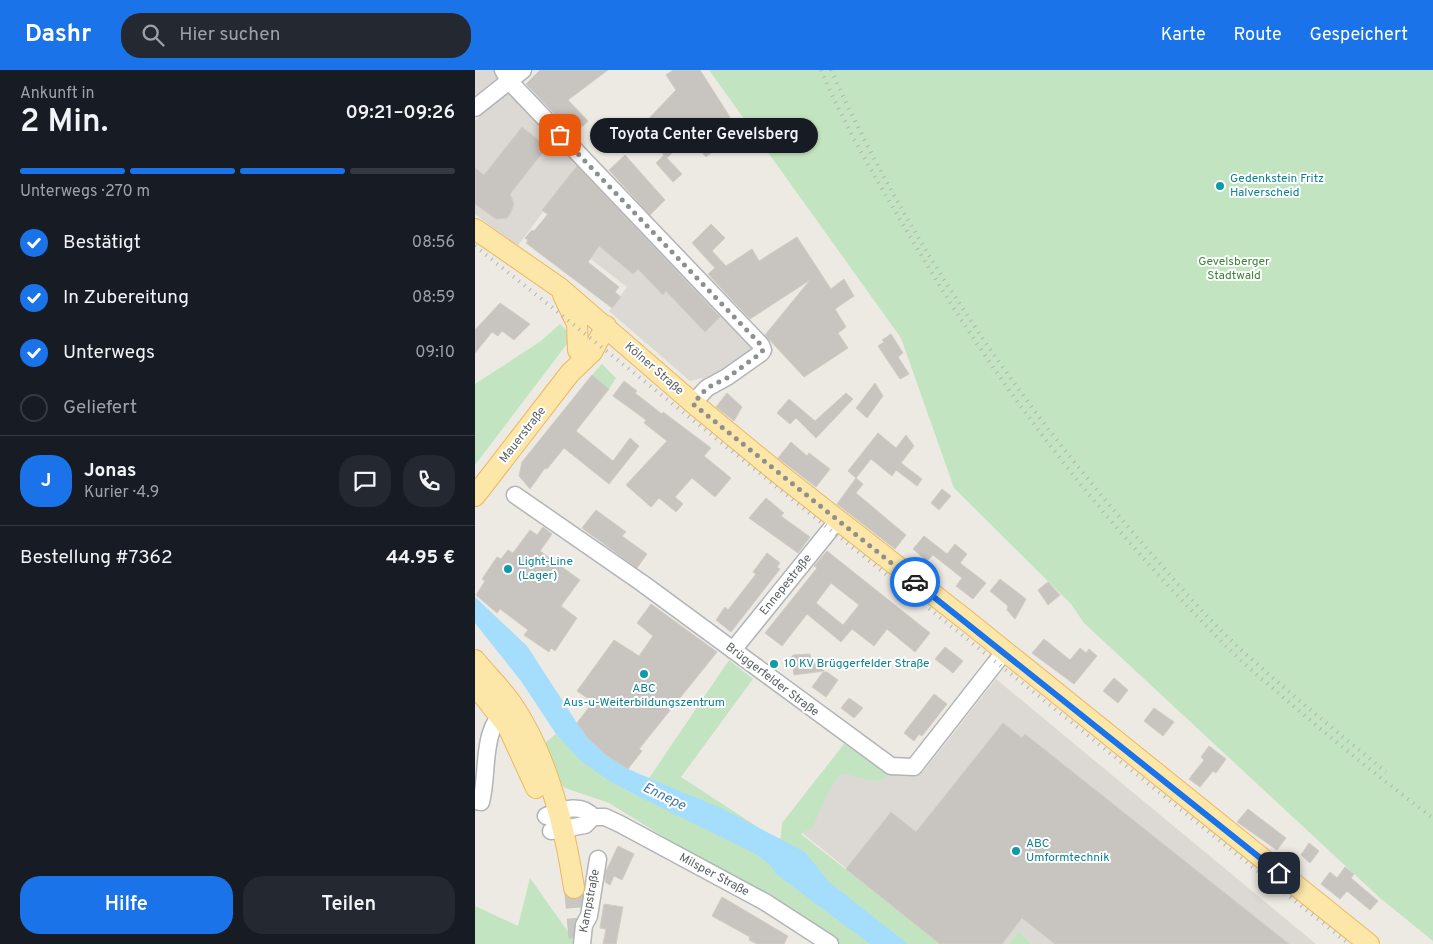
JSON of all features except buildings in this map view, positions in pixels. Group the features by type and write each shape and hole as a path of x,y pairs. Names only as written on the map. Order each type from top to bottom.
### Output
{"main road":[{"name":"Kölner Straße","path":"475,230 561,288 693,404 1369,944"},
{"path":"561,288 577,324 585,351 631,349"},
{"name":"Mauerstraße","path":"475,496 570,373 585,351 589,337 606,326"},
{"path":"475,660 506,710 535,749 570,888"},
{"path":"475,685 506,710"}],"street":[{"path":"475,108 506,75 523,70"},
{"path":"506,75 761,345 763,350 761,353 727,378 707,388 693,404"},
{"name":"Brüggerfelder Straße","path":"515,495 643,583 891,766 913,767 1004,652"},
{"name":"Ennepestraße","path":"733,650 838,520"},
{"path":"475,801 481,802 493,725 506,710"},
{"name":"Milsper Straße","path":"554,822 585,825 593,817 605,818 620,824 765,902 830,944"},
{"name":"Kampstraße","path":"583,944 584,925 589,916 597,859"}],"shaded area":[{"path":"475,70 496,70 500,77 475,97"},
{"path":"510,91 754,349 726,370 703,381 701,378 690,381 609,311 627,287 570,243 575,235 543,212 517,247 475,214 475,120"},
{"name":"ABC Umformtechnik","path":"996,679 1316,944 1032,944 1019,931 1008,944 940,944 790,823 844,744 890,774 923,772"}],"green space":[{"name":"Gevelsberger Stadtwald","path":"709,70 1433,70 1433,941 1380,898 1084,623 1071,604 954,488 901,338"},
{"path":"560,324 567,331 570,340 475,465 475,384 541,341"},
{"path":"602,364 616,378 609,389 592,375"},
{"path":"729,660 753,679 681,777 776,839 781,838 782,823 844,744 890,774 885,778 873,781 841,774 827,794 813,827 801,834 940,944 840,944 807,919 677,845 609,803 565,788 559,782 544,744 556,734 594,768 614,783 637,796"},
{"path":"530,878 574,940 573,944 475,944 475,906 518,926"},
{"path":"1019,931 1032,944 1008,944"}],"water":[{"name":"Ennepe","path":"475,597 527,646 577,723 606,755 628,769 723,809 805,852 829,882 908,944 870,944 776,874 769,864 754,853 637,796 608,780 581,761 556,734 521,681 475,623"}],"tunnel":[{"path":"574,888 579,944"}],"railway":[{"path":"821,70 841,114 914,243 983,352 1058,456 1141,555 1184,603 1236,655 1339,744 1433,818"},
{"path":"831,70 861,133 894,194 966,314 1006,372 1091,483 1185,592 1237,646 1386,772"},
{"path":"475,246 1349,944"}],"way so far":[{"path":"560,135 761,345 763,350 761,353 727,378 707,388 698,396 693,404 915,582"}],"place":[{"name":"Toyota Center Gevelsberg","path":"560,135"},
{"name":"Gedenkstein Fritz Halverscheid","path":"1220,186"},
{"name":"Light-Line (Lager)","path":"508,569"},
{"name":"10 KV Brüggerfelder Straße","path":"774,664"},
{"name":"ABC Aus-u-Weiterbildungszentrum","path":"644,674"},
{"name":"ABC Umformtechnik","path":"1016,851"}],"route":[{"path":"915,582 966,620 1279,873"}]}
